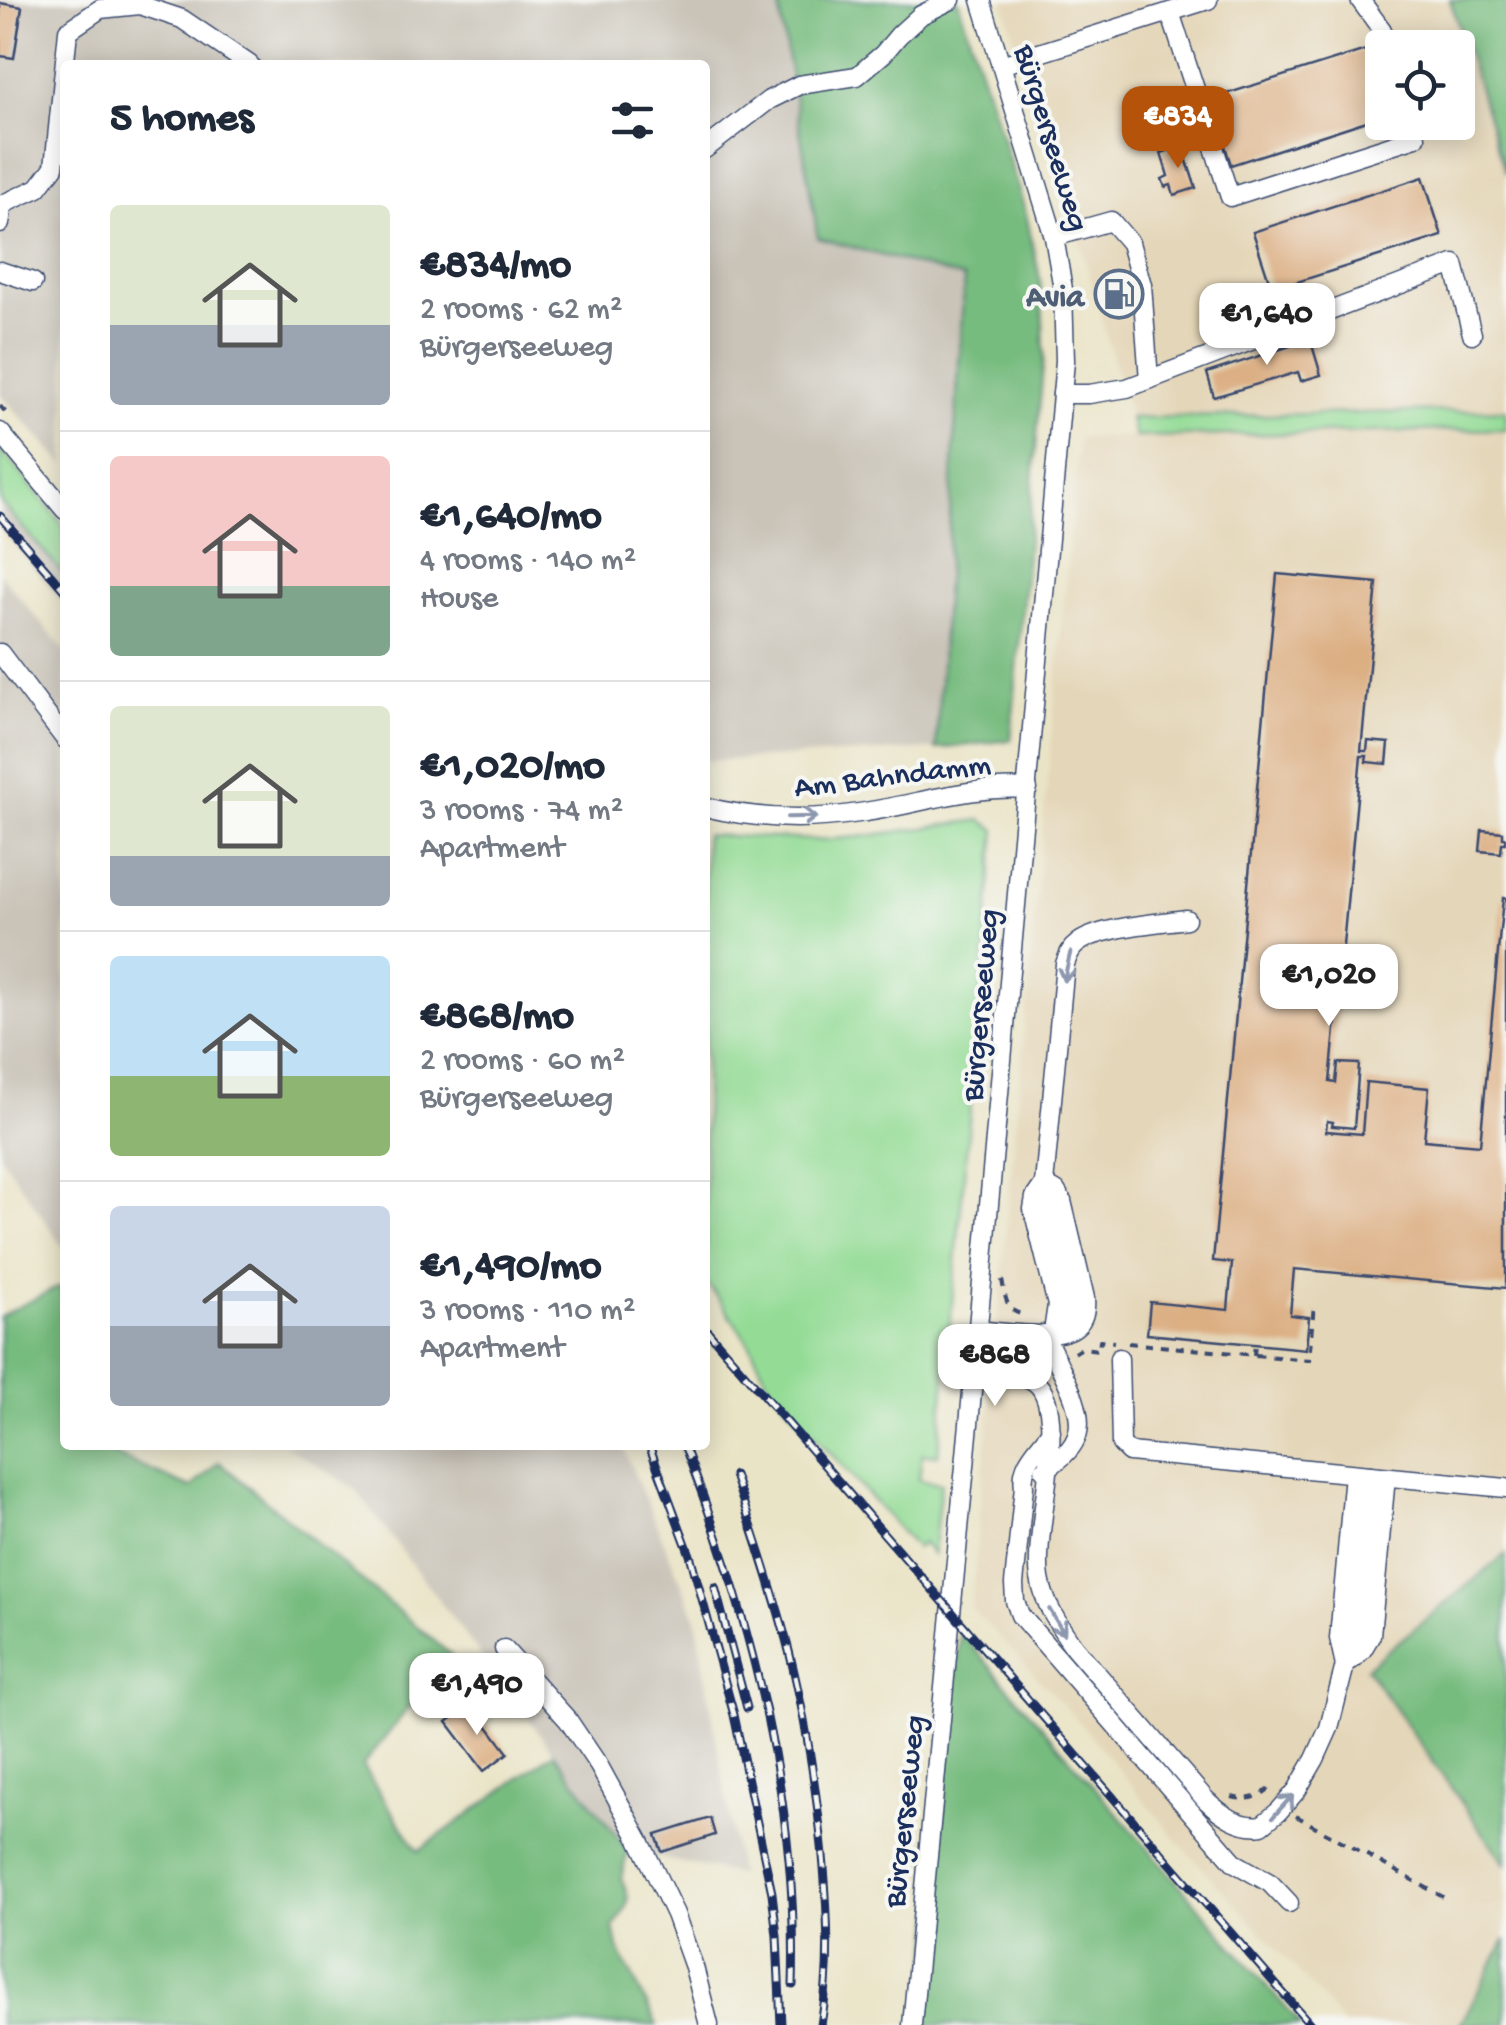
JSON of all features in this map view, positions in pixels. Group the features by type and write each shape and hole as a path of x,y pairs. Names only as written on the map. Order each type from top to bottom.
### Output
{"street":[{"path":"710,146 770,100 799,85 857,76 921,15 951,0"},
{"name":"Bürgerseeweg","path":"912,2025 1028,789 1065,325 1054,237 981,0"},
{"path":"1001,64 1208,0"},
{"path":"1360,0 1382,30"},
{"path":"66,60 68,30 93,4 140,5 182,19 243,60"},
{"path":"1170,12 1230,197 1404,140"},
{"path":"0,224 3,204 38,188 60,168"},
{"path":"1054,237 1110,221 1130,243 1142,285 1149,380"},
{"path":"1062,394 1127,388 1454,264 1472,334"},
{"path":"0,272 34,282"},
{"path":"0,432 60,504"},
{"path":"0,653 60,732"},
{"name":"Am Bahndamm","path":"710,807 766,817 814,818 990,788 1028,789"},
{"path":"1048,1333 1057,1318 1057,1306 1033,1209 1044,1184 1064,964 1078,942 1102,932 1186,920"},
{"path":"978,1330 1019,1334 1066,1332 1082,1319 1085,1298 1062,1201 1056,1191 1044,1184"},
{"path":"1024,1486 1063,1458 1080,1428 1076,1403 1048,1333"},
{"path":"1118,1358 1122,1444 1129,1452 1506,1488"},
{"path":"974,1371 1031,1379 1040,1386 1050,1409 1039,1576 1049,1609 1074,1647 1214,1808 1236,1822 1256,1827 1269,1822 1286,1804 1315,1759 1329,1728 1355,1639 1370,1475"},
{"path":"1051,1431 1022,1473 1014,1584 1020,1615 1235,1863 1270,1884 1288,1903"},
{"path":"504,1649 568,1720 600,1766 675,1914 709,2025"}],"path":[{"path":"1000,1271 1008,1304 1021,1314 1019,1334"},
{"path":"1058,1361 1082,1348 1099,1350 1100,1340 1309,1360 1314,1304"},
{"path":"1254,1355 1255,1344"},
{"path":"1228,1795 1243,1799 1260,1796 1270,1787 1297,1817 1445,1898"}],"shaded area":[{"path":"0,0 778,0 818,238 964,278 936,749 710,761 710,60 60,60 60,460 0,394"},
{"path":"1003,0 1450,0 1460,30 1365,30 1365,140 1475,140 1475,77 1506,173 1506,410 1130,418"},
{"path":"1506,429 1506,1554 1366,1668 1506,1865 1506,1939 1460,2025 1344,2025 1181,1845 1076,1718 971,1608 1079,438"},
{"path":"0,501 60,570 60,599 0,528"},
{"path":"0,574 60,645 60,1243 0,1155"},
{"path":"292,1450 624,1450 696,1617 739,1875 628,1851 355,1489"}],"green space":[{"path":"778,0 958,0 1026,213 1040,279 1044,354 1011,740 936,749 964,278 818,238"},
{"path":"1450,0 1506,0 1506,173 1475,77 1475,30 1460,30"},
{"path":"1506,410 1506,429 1135,437 1130,418"},
{"path":"0,448 60,521 60,570 0,501"},
{"path":"981,820 996,830 938,1455 922,1454 919,1480 941,1483 933,1555 923,1543 916,1548 771,1387 750,1345 710,1288 710,835 818,840"},
{"path":"60,1286 60,1450 104,1450 191,1488 219,1462 451,1655 362,1766 418,1851 554,1753 628,1851 621,1878 627,1904 614,1927 618,1948 657,2025 0,2025 0,1316"},
{"path":"1506,1554 1506,1865 1366,1668"},
{"path":"960,1632 1301,2025 923,2025"},
{"path":"1506,1939 1506,2025 1460,2025"}],"building":[{"path":"0,3 22,7 14,58 0,56"},
{"path":"1365,50 1365,122 1231,165 1210,99"},
{"path":"1182,146 1196,188 1174,195 1171,185 1165,187 1162,179 1168,176 1161,153"},
{"path":"1423,177 1442,236 1272,290 1253,232"},
{"path":"1309,335 1321,375 1301,381 1298,372 1214,397 1207,373 1290,346 1288,342"},
{"path":"1277,574 1377,583 1361,751 1367,751 1368,741 1389,743 1387,764 1366,762 1367,756 1361,756 1330,1082 1336,1083 1338,1063 1359,1064 1354,1128 1332,1126 1333,1122 1327,1121 1326,1131 1362,1134 1366,1082 1429,1088 1424,1140 1480,1145 1506,898 1506,1288 1294,1269 1290,1315 1309,1317 1306,1349 1147,1334 1150,1302 1228,1310 1232,1263 1213,1261"},
{"path":"1482,830 1503,832 1506,843 1502,843 1501,853 1480,851"},
{"path":"471,1704 508,1753 484,1771 447,1722"},
{"path":"710,1818 715,1835 662,1852 656,1835"}],"railway":[{"path":"0,516 60,585"},
{"path":"710,1334 1311,2025"},
{"path":"651,1450 690,1555 734,1715 772,1893 781,2025"},
{"path":"686,1450 730,1576 766,1710 788,1847 793,1985"},
{"path":"734,1475 783,1629 810,1753 827,1919 821,2025"},
{"path":"715,1587 747,1708"}],"place":[{"name":"Avia","path":"1119,294"}]}
